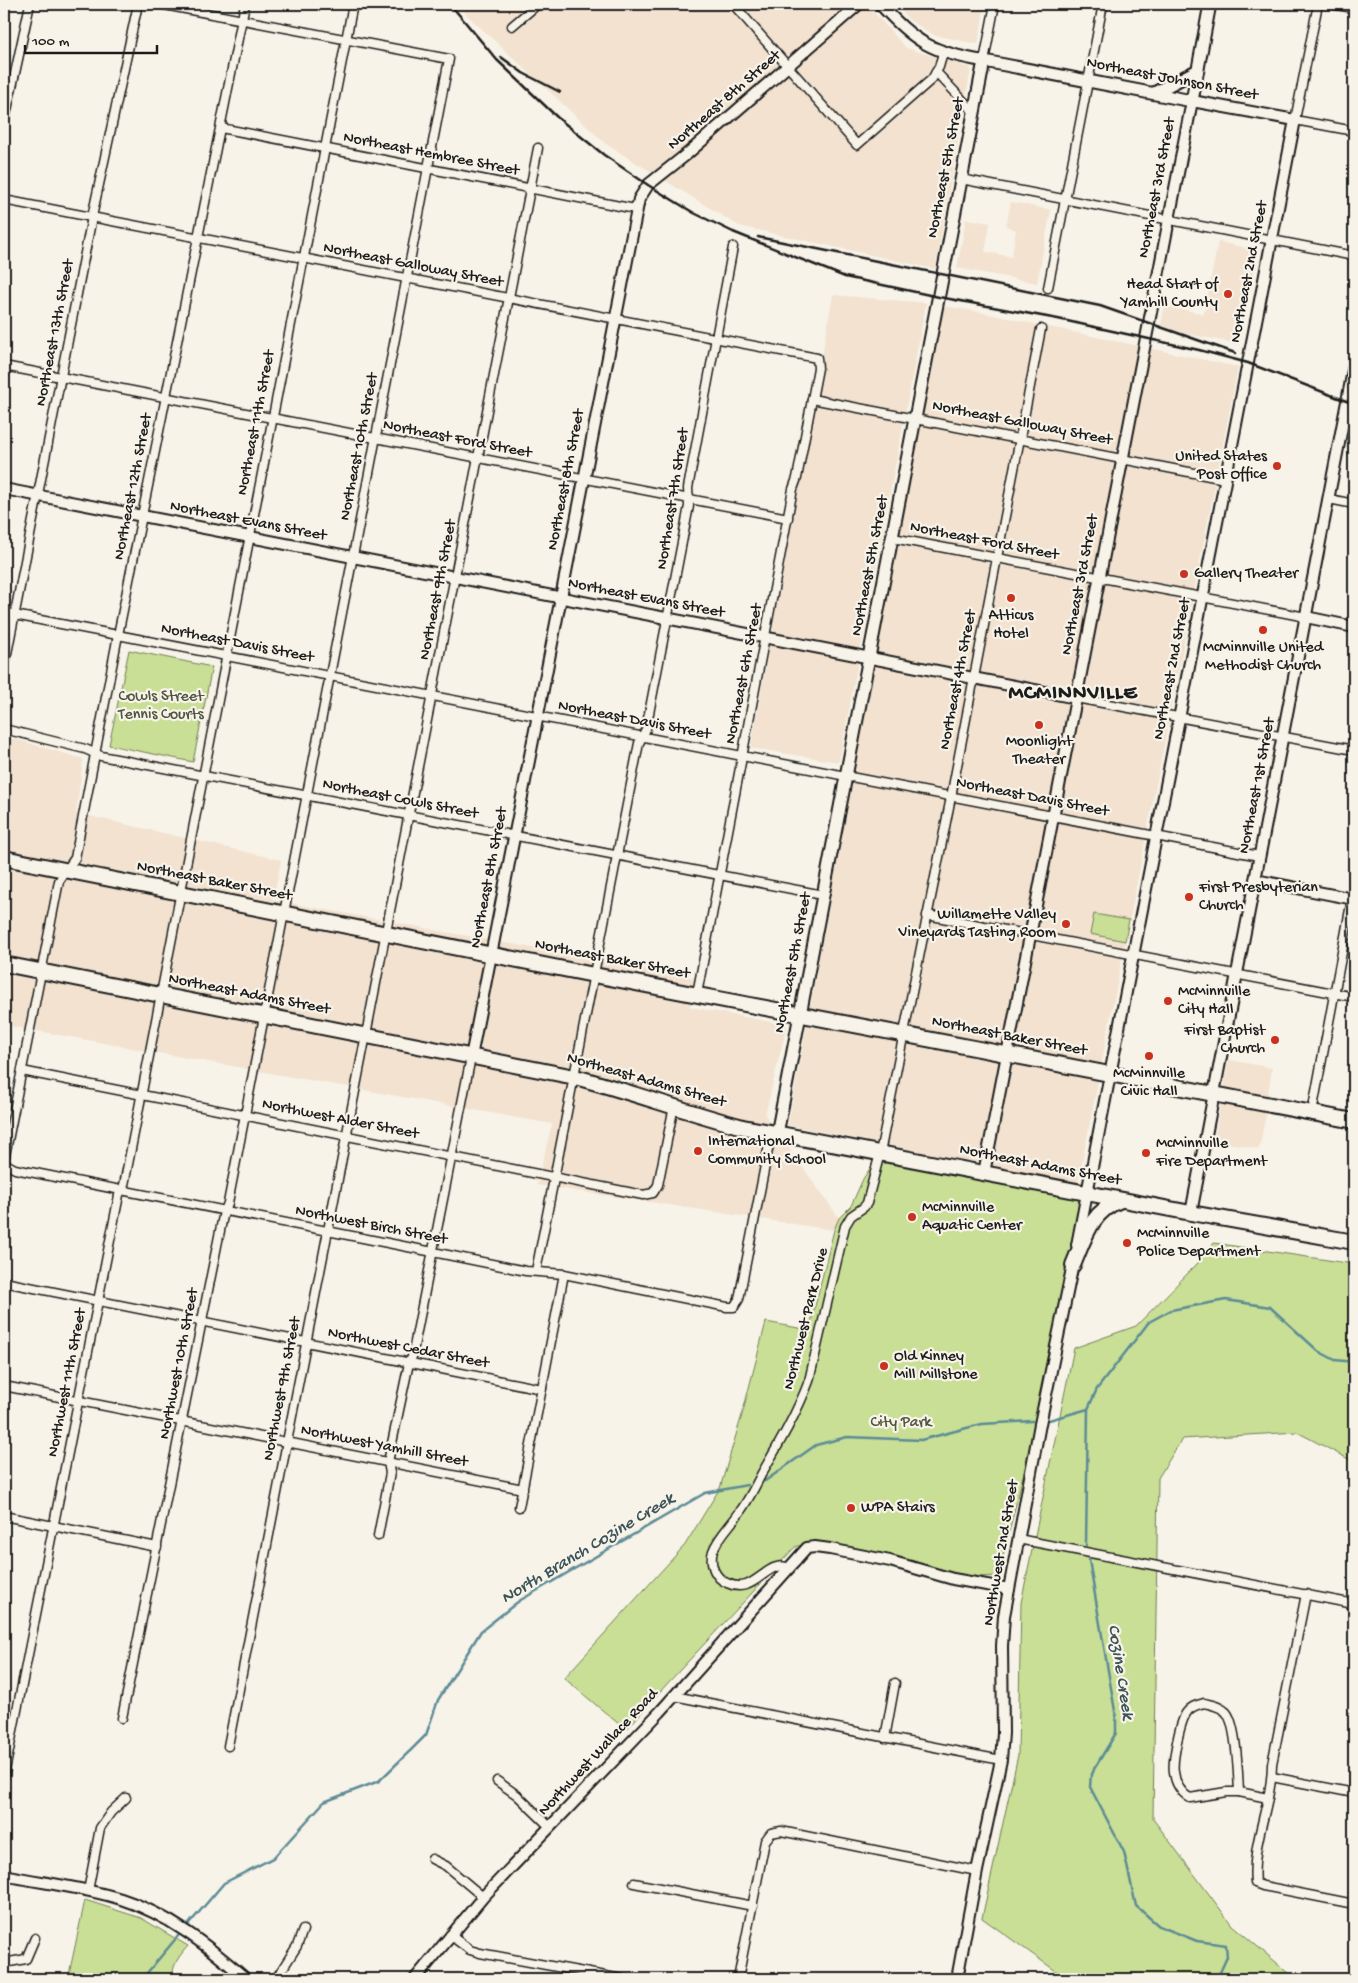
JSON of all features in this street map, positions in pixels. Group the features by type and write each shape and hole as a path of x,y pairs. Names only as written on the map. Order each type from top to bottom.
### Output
{"highway":[{"name":"Northeast Baker Street","path":"4,858 594,975 1354,1121"},
{"name":"Northeast Adams Street","path":"4,964 574,1077 622,1089 715,1120 777,1134 1190,1213 1354,1242"},
{"path":"1073,1265 1087,1232 1098,1214 1105,1207 1121,1200"}],"main road":[{"name":"Northeast 3rd Street","path":"1192,100 1210,4"},
{"name":"Northeast Johnson Street","path":"984,61 1192,100"},
{"name":"Northeast 5th Street","path":"777,1134 984,61"},
{"path":"1154,94 1198,70"}],"street":[{"path":"4,124 30,4"},
{"name":"Northeast 13th Street","path":"4,669 92,218 138,4"},
{"path":"159,4 346,40"},
{"name":"Northeast 12th Street","path":"4,1162 59,881 75,858 165,397 245,4"},
{"name":"Northeast 11th Street","path":"161,996 353,4"},
{"path":"512,26 538,4"},
{"path":"733,4 857,145 932,79 942,53"},
{"name":"Northeast 8th Street","path":"471,1057 638,199 648,185 687,154 859,4"},
{"path":"880,4 904,30 927,45 942,53 984,61"},
{"name":"Northeast 5th Street","path":"984,61 995,4"},
{"path":"1048,288 1103,4"},
{"name":"Northeast 2nd Street","path":"1087,1193 1318,4"},
{"path":"1330,4 1354,8"},
{"name":"Northeast 10th Street","path":"264,1016 449,59 346,40"},
{"path":"936,72 974,112"},
{"name":"Northeast Johnson Street","path":"1192,100 1354,131"},
{"name":"Northeast 3rd Street","path":"984,1174 1192,100"},
{"name":"Northeast Hembree Street","path":"221,128 635,209"},
{"name":"Northeast 9th Street","path":"366,1036 538,148"},
{"path":"961,179 1354,256"},
{"name":"Northeast Galloway Street","path":"4,200 816,358"},
{"name":"Northeast 7th Street","path":"536,1272 639,743 646,729 689,506 688,488 733,247"},
{"name":"Northeast 4th Street","path":"880,1154 974,678 1040,329"},
{"name":"Northeast 6th Street","path":"697,994 818,368 816,358"},
{"name":"Northeast 1st Street","path":"1190,1213 1354,365"},
{"name":"Northeast Ford Street","path":"4,366 788,518"},
{"name":"Northeast Galloway Street","path":"812,399 1226,479"},
{"name":"Northeast Evans Street","path":"4,490 1282,738 1354,750"},
{"path":"1329,499 1354,504"},
{"name":"Northeast Ford Street","path":"893,538 1306,617"},
{"name":"Northeast Davis Street","path":"4,613 1259,856"},
{"path":"1306,617 1354,627"},
{"name":"Northeast Cowls Street","path":"4,729 85,749 101,756 823,895"},
{"path":"1255,880 1354,895 1312,1113"},
{"path":"927,915 1354,997"},
{"name":"Northwest 11th Street","path":"4,1776 78,1400 124,1185 161,996"},
{"name":"Northwest 10th Street","path":"122,1718 202,1321 228,1203 264,1016"},
{"name":"Northwest 9th Street","path":"228,1746 366,1036"},
{"path":"378,1536 390,1472 388,1462 409,1363 412,1357 450,1156 471,1057"},
{"name":"Northwest Alder Street","path":"22,1071 643,1195 653,1193 658,1185 674,1106"},
{"name":"Northwest Birch Street","path":"4,1162 14,1169 328,1232 536,1272 564,1274 734,1307 739,1299 769,1144 777,1134"},
{"name":"Northwest Park Drive","path":"789,1568 774,1567 748,1585 741,1587 732,1586 724,1582 715,1572 712,1566 712,1554 717,1543 740,1513 802,1398 808,1381 845,1226 851,1216 867,1203 880,1154"},
{"name":"Northwest 2nd Street","path":"957,1979 1000,1760 1004,1706 1002,1646 1004,1616 1040,1424 1087,1193"},
{"path":"519,1507 564,1274"},
{"name":"Northwest Cedar Street","path":"4,1282 542,1389"},
{"name":"Northwest Yamhill Street","path":"4,1386 523,1489"},
{"path":"4,1516 157,1547"},
{"path":"1018,1539 1354,1604"},
{"name":"Northwest Wallace Road","path":"415,1979 483,1897 674,1696 807,1548 830,1549 890,1561 948,1577 1009,1589"},
{"path":"1306,1594 1272,1764 1272,1777 1254,1869 1255,1883 1354,1904"},
{"path":"885,1738 895,1683"},
{"path":"674,1696 1000,1760"},
{"path":"1239,1792 1238,1756 1228,1714 1222,1708 1204,1703 1195,1705 1187,1711 1182,1723 1175,1759 1174,1773 1181,1791 1190,1798 1226,1792 1239,1792 1268,1798"},
{"path":"1272,1777 1354,1793"},
{"path":"497,1781 517,1795 550,1827"},
{"path":"88,1891 100,1828 111,1812 126,1798"},
{"path":"738,1979 765,1841 771,1833 781,1831 977,1871"},
{"path":"432,1859 446,1866 483,1897"},
{"path":"4,1875 121,1899 167,1920 194,1937 246,1979"},
{"path":"634,1883 753,1906"},
{"path":"276,1979 297,1946 303,1930"},
{"path":"450,1935 470,1950 480,1953 622,1979"},
{"path":"4,1963 26,1959 35,1938"}],"shaded area":[{"path":"459,4 866,4 906,48 971,68 935,269 739,226 606,144 466,14"},
{"path":"896,4 985,4 978,44 934,35 909,20"},
{"path":"1011,202 1051,210 1037,283 957,268 966,219 990,223 985,252 1012,257 1016,230 1006,226"},
{"name":"Head Start of Yamhill County","path":"1218,242 1257,250 1239,344 1182,333 1161,325 1165,306 1204,314"},
{"path":"833,295 926,303 839,762 751,748"},
{"path":"942,306 974,311 1238,367 1078,1183 788,1125"},
{"path":"4,736 83,759 76,813 281,860 273,900 695,978 690,1007 787,1025 765,1115 839,1218 834,1230 537,1185 552,1124 4,1025"},
{"path":"1229,1060 1272,1068 1268,1094 1270,1094 1259,1149 1214,1140"}],"green space":[{"name":"Cowls Street Tennis Courts","path":"129,650 212,667 193,762 109,745"},
{"path":"1094,914 1129,920 1125,941 1090,934"},
{"name":"City Park","path":"880,1153 1087,1193 1063,1316 998,1576 977,1577 942,1571 882,1554 814,1542 795,1547 626,1730 564,1678 685,1545 720,1488 742,1415 766,1322 809,1330 834,1230 839,1218 851,1206 863,1179"},
{"path":"1214,1243 1354,1264 1354,1462 1297,1432 1182,1439 1158,1478 1153,1819 1232,1925 1296,1979 1067,1979 982,1918 1018,1755 1021,1603 1074,1348 1136,1326 1197,1264"},
{"path":"85,1900 141,1918 188,1946 175,1965 173,1979 68,1979"}],"waterway":[{"name":"Cozine Creek","path":"1086,1545 1088,1409 1097,1389 1149,1322 1171,1310 1226,1300 1270,1307 1318,1351 1335,1360 1354,1362"},
{"name":"North Branch Cozine Creek","path":"1049,1420 1088,1409"},
{"name":"North Branch Cozine Creek","path":"765,1481 816,1445 847,1437 921,1440 982,1424 1032,1421"},
{"name":"North Branch Cozine Creek","path":"189,1924 224,1883 273,1858 324,1802 379,1781 412,1749 426,1735 438,1700 481,1631 519,1601 705,1493 747,1485"},
{"name":"Cozine Creek","path":"1089,1560 1116,1717 1116,1733 1091,1774 1090,1787 1124,1852 1136,1906 1159,1926 1197,1941 1226,1945 1227,1957 1217,1979"},
{"name":"North Branch Cozine Creek","path":"142,1979 178,1936"}],"railway":[{"path":"450,4 497,60 558,118 604,155 648,185 694,213 733,232 845,277 1058,319 1199,350 1248,363 1354,404"},
{"path":"501,57 523,73 560,92"},
{"path":"758,237 1100,306 1235,353"}],"place":[{"name":"Head Start of Yamhill County","path":"1228,294"},
{"name":"United States Post Office","path":"1277,466"},
{"name":"Gallery Theater","path":"1184,574"},
{"name":"Atticus Hotel","path":"1011,598"},
{"name":"McMinnville United Methodist Church","path":"1263,630"},
{"name":"Moonlight Theater","path":"1039,725"},
{"name":"First Presbyterian Church","path":"1189,897"},
{"name":"Willamette Valley Vineyards Tasting Room","path":"1066,924"},
{"name":"McMinnville City Hall","path":"1168,1001"},
{"name":"First Baptist Church","path":"1275,1040"},
{"name":"McMinnville Civic Hall","path":"1149,1056"},
{"name":"International Community School","path":"698,1151"},
{"name":"McMinnville Fire Department","path":"1146,1153"},
{"name":"McMinnville Aquatic Center","path":"912,1217"},
{"name":"McMinnville Police Department","path":"1127,1243"},
{"name":"Old Kinney Mill Millstone","path":"884,1366"},
{"name":"WPA Stairs","path":"851,1508"}],"district":[{"name":"MCMINNVILLE","path":"1073,694"}]}
